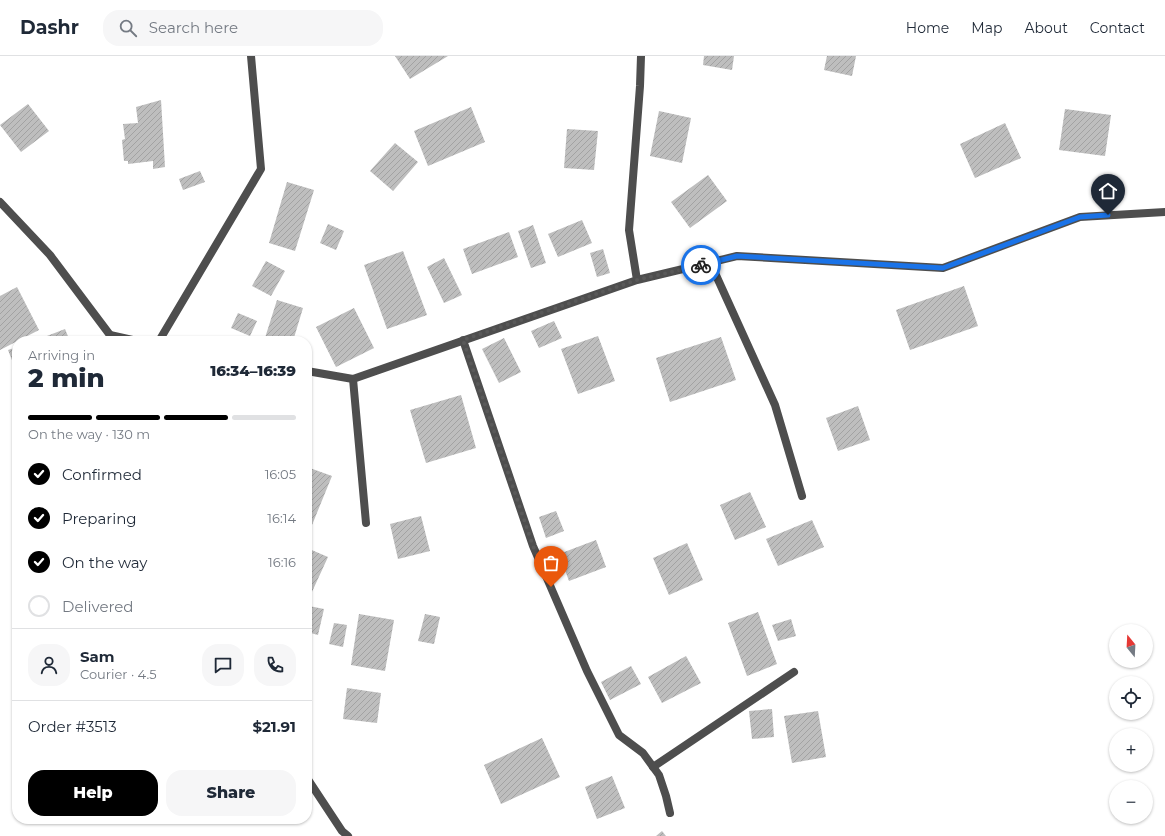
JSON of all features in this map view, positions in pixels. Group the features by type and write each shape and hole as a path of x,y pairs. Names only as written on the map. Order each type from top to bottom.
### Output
{"street":[{"path":"162,336 261,169 251,56"},
{"path":"637,280 629,230 641,56"},
{"path":"0,202 50,255 110,336"},
{"path":"312,373 353,380 637,280 737,256 943,268 1080,217 1165,212"},
{"path":"710,262 775,405 802,496"},
{"path":"463,340 533,546 587,671 619,736 643,753 659,775 670,813"},
{"path":"353,380 366,524"},
{"path":"653,767 794,672"},
{"path":"312,786 342,831 348,836"}],"building":[{"path":"395,56 448,56 410,79"},
{"path":"704,56 734,56 732,70 703,65"},
{"path":"827,56 856,56 852,76 824,70"},
{"path":"161,100 165,167 153,169 153,161 128,164 128,161 124,161 122,140 125,139 123,124 138,123 136,107"},
{"path":"28,104 49,131 21,152 0,125"},
{"path":"471,107 485,142 428,166 414,131"},
{"path":"1065,109 1111,115 1105,156 1059,150"},
{"path":"659,111 691,118 682,163 650,156"},
{"path":"1005,123 1021,158 975,178 960,144"},
{"path":"567,129 598,131 594,170 564,168"},
{"path":"395,143 418,162 393,191 370,171"},
{"path":"200,171 205,182 183,190 179,179"},
{"path":"708,175 727,201 690,228 671,202"},
{"path":"287,182 314,190 295,251 269,243"},
{"path":"582,220 592,243 558,257 548,234"},
{"path":"328,224 344,231 336,250 320,243"},
{"path":"533,225 546,263 531,268 518,231"},
{"path":"509,232 518,257 472,274 463,249"},
{"path":"603,249 610,273 597,277 590,253"},
{"path":"403,251 427,315 387,329 364,265"},
{"path":"444,258 462,295 444,303 427,267"},
{"path":"266,261 285,271 271,296 252,286"},
{"path":"964,286 978,326 910,350 896,310"},
{"path":"17,287 39,330 27,336 12,336 12,344 0,350 0,296"},
{"path":"277,300 303,308 295,336 266,336"},
{"path":"354,308 374,348 336,367 316,327"},
{"path":"238,313 257,321 250,336 231,328"},
{"path":"554,321 562,338 539,348 531,331"},
{"path":"65,329 68,336 47,336"},
{"path":"598,336 615,381 578,394 561,349"},
{"path":"721,337 736,380 670,402 656,358"},
{"path":"504,338 521,372 499,383 482,349"},
{"path":"12,349 12,360 8,350"},
{"path":"461,395 476,448 426,463 410,410"},
{"path":"858,406 870,440 838,451 826,418"},
{"path":"312,469 332,476 312,525"},
{"path":"750,492 766,527 735,540 720,505"},
{"path":"556,511 564,531 546,538 539,517"},
{"path":"421,516 430,551 398,559 390,524"},
{"path":"812,520 824,547 778,566 766,539"},
{"path":"596,540 606,567 569,581 559,554"},
{"path":"687,543 703,580 669,595 653,558"},
{"path":"312,550 328,557 312,592"},
{"path":"312,607 324,609 318,635 312,633"},
{"path":"758,612 777,664 747,676 728,623"},
{"path":"359,614 394,620 385,671 351,665"},
{"path":"425,614 440,617 434,644 418,641"},
{"path":"791,619 796,636 778,641 772,625"},
{"path":"334,623 347,625 343,647 329,644"},
{"path":"686,656 701,683 662,703 648,677"},
{"path":"631,666 641,684 610,700 601,682"},
{"path":"347,688 381,693 377,723 343,719"},
{"path":"772,709 774,737 752,739 749,711"},
{"path":"818,711 826,757 792,763 784,716"},
{"path":"542,738 560,777 501,804 484,765"},
{"path":"612,776 625,808 597,819 585,787"},
{"path":"662,831 666,836 656,836"}],"way so far":[{"path":"551,587 533,546 463,340 637,280 701,265"}],"route":[{"path":"701,265 737,256 943,268 1080,217 1108,215"}]}
